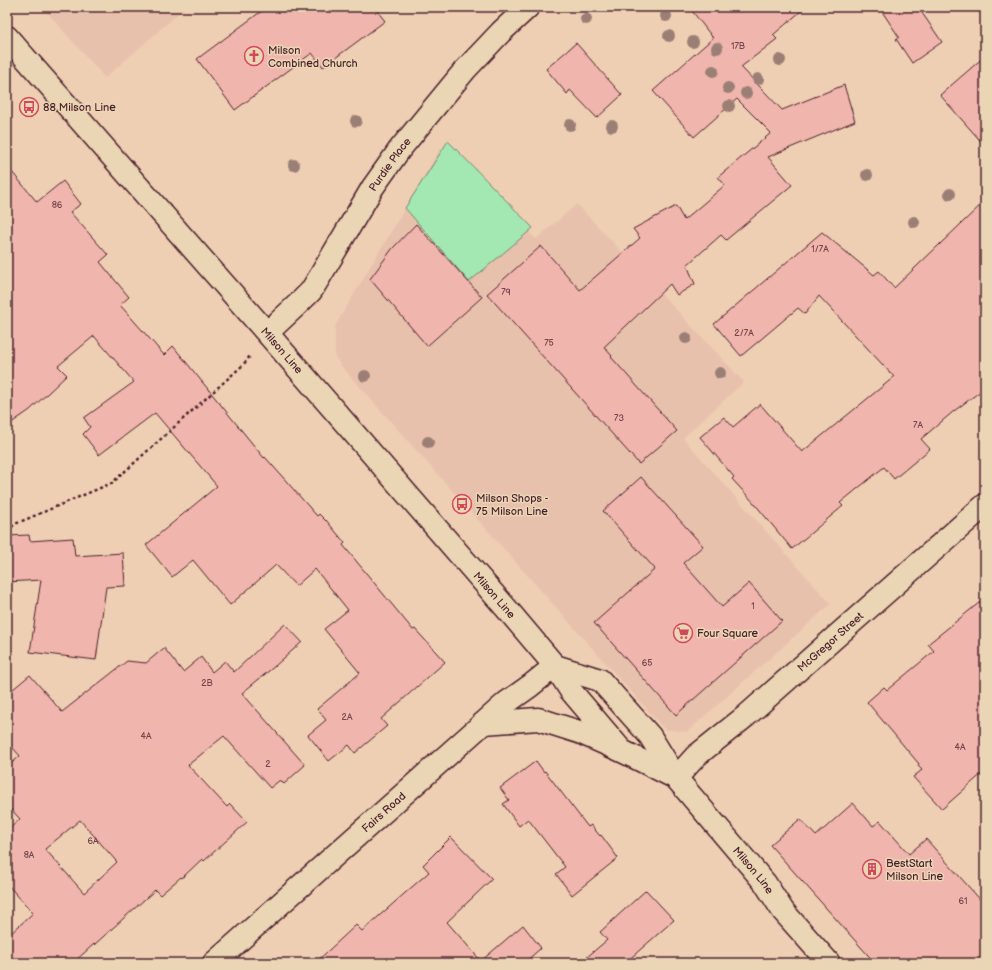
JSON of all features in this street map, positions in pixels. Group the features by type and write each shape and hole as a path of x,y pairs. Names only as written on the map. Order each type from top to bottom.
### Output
{"street":[{"name":"Purdie Place","path":"267,332 310,291 373,187 400,149 465,70 501,32 528,7"},
{"name":"Milson Line","path":"7,37 267,332 555,666 572,691 622,751 676,778"},
{"name":"McGregor Street","path":"676,778 696,756 752,711 985,505"},
{"name":"Milson Line","path":"555,666 600,680 650,736 676,778 765,883 783,911 829,963"},
{"name":"Fairs Road","path":"222,961 506,703 555,666"},
{"path":"484,723 538,719 579,732 622,751"}],"path":[{"path":"7,530 15,524 112,483 246,362 267,332"}],"shaded area":[{"path":"42,7 186,7 105,78"},
{"path":"440,149 536,239 577,204 744,382 683,438 831,604 687,732 664,729 342,367 335,357 335,326"}],"green space":[{"path":"448,141 533,228 469,282 405,208"}],"building":[{"name":"Milson Combined Church","path":"267,7 374,7 385,21 323,67 312,53 235,110 197,59"},
{"path":"689,7 806,7 773,35 777,39 741,67 782,110 844,85 855,121 768,157 792,185 726,240 721,235 687,265 695,284 677,295 670,284 604,347 612,356 611,357 677,431 639,464 487,294 541,246 580,290 640,238 633,229 676,206 684,220 725,185 718,177 771,133 737,99 694,137 653,91 713,38"},
{"path":"879,7 918,7 942,42 912,63 896,39 899,37"},
{"path":"576,43 622,95 597,118 570,90 567,94 546,69"},
{"path":"985,56 985,146 940,95"},
{"path":"7,166 37,202 63,181 81,204 70,212 108,255 100,262 129,297 120,305 164,355 173,346 264,458 265,457 317,516 319,514 326,520 345,543 343,545 413,630 415,629 445,662 381,719 387,726 355,753 349,745 329,761 308,735 326,720 317,709 360,673 324,629 348,610 315,569 296,586 276,565 230,605 193,560 172,577 146,545 217,486 155,413 99,455 83,434 90,427 84,418 134,382 94,336 58,366 67,375 30,410 7,426"},
{"path":"985,201 985,388 954,411 921,439 930,449 894,479 884,467 840,503 843,506 792,549 732,479 734,477 700,437 724,417 733,427 760,404 802,452 894,377 819,296 805,314 798,308 741,356 714,324 822,232 874,275 879,271 894,288"},
{"path":"416,224 482,297 427,346 370,279 392,249"},
{"path":"641,477 703,546 683,563 722,607 749,583 782,621 676,715 594,623 655,569 603,511"},
{"path":"29,535 30,541 73,538 75,556 123,553 125,586 106,587 96,660 30,652 41,580 7,582 7,536"},
{"path":"985,598 985,771 942,809 913,777 922,770 918,766 919,764 867,702 884,687 887,690 934,651 928,644"},
{"path":"285,624 302,642 242,693 305,765 284,784 280,780 270,788 224,736 188,765 227,807 230,804 247,822 204,861 202,859 182,878 181,877 160,895 155,890 73,963 7,963 7,937 33,913 7,884 7,831 20,819 7,805 7,767 20,756 7,741 7,694 30,675 62,712 127,661 146,663 164,648 183,672 201,657 212,672 225,661 234,672","holes":["80,820 117,862 84,893 45,849"]},
{"path":"536,761 588,827 591,825 600,836 601,835 618,858 572,895 556,874 565,867 528,819 519,826 503,804 509,800 500,788"},
{"name":"BestStart Milson Line","path":"853,803 873,826 880,821 909,854 926,839 985,905 985,963 875,963 770,845 800,819 816,836"},
{"path":"451,837 492,879 447,922 481,961 523,925 541,948 524,963 315,963 356,925 362,931 429,872 423,865"},
{"path":"646,890 674,920 625,963 580,963 607,940 600,932"}],"place":[{"name":"Milson Combined Church","path":"254,56"},
{"name":"88 Milson Line","path":"29,107"},
{"name":"Milson Shops - 75 Milson Line","path":"462,504"},
{"name":"Four Square","path":"683,633"},
{"name":"BestStart Milson Line","path":"872,869"}]}
